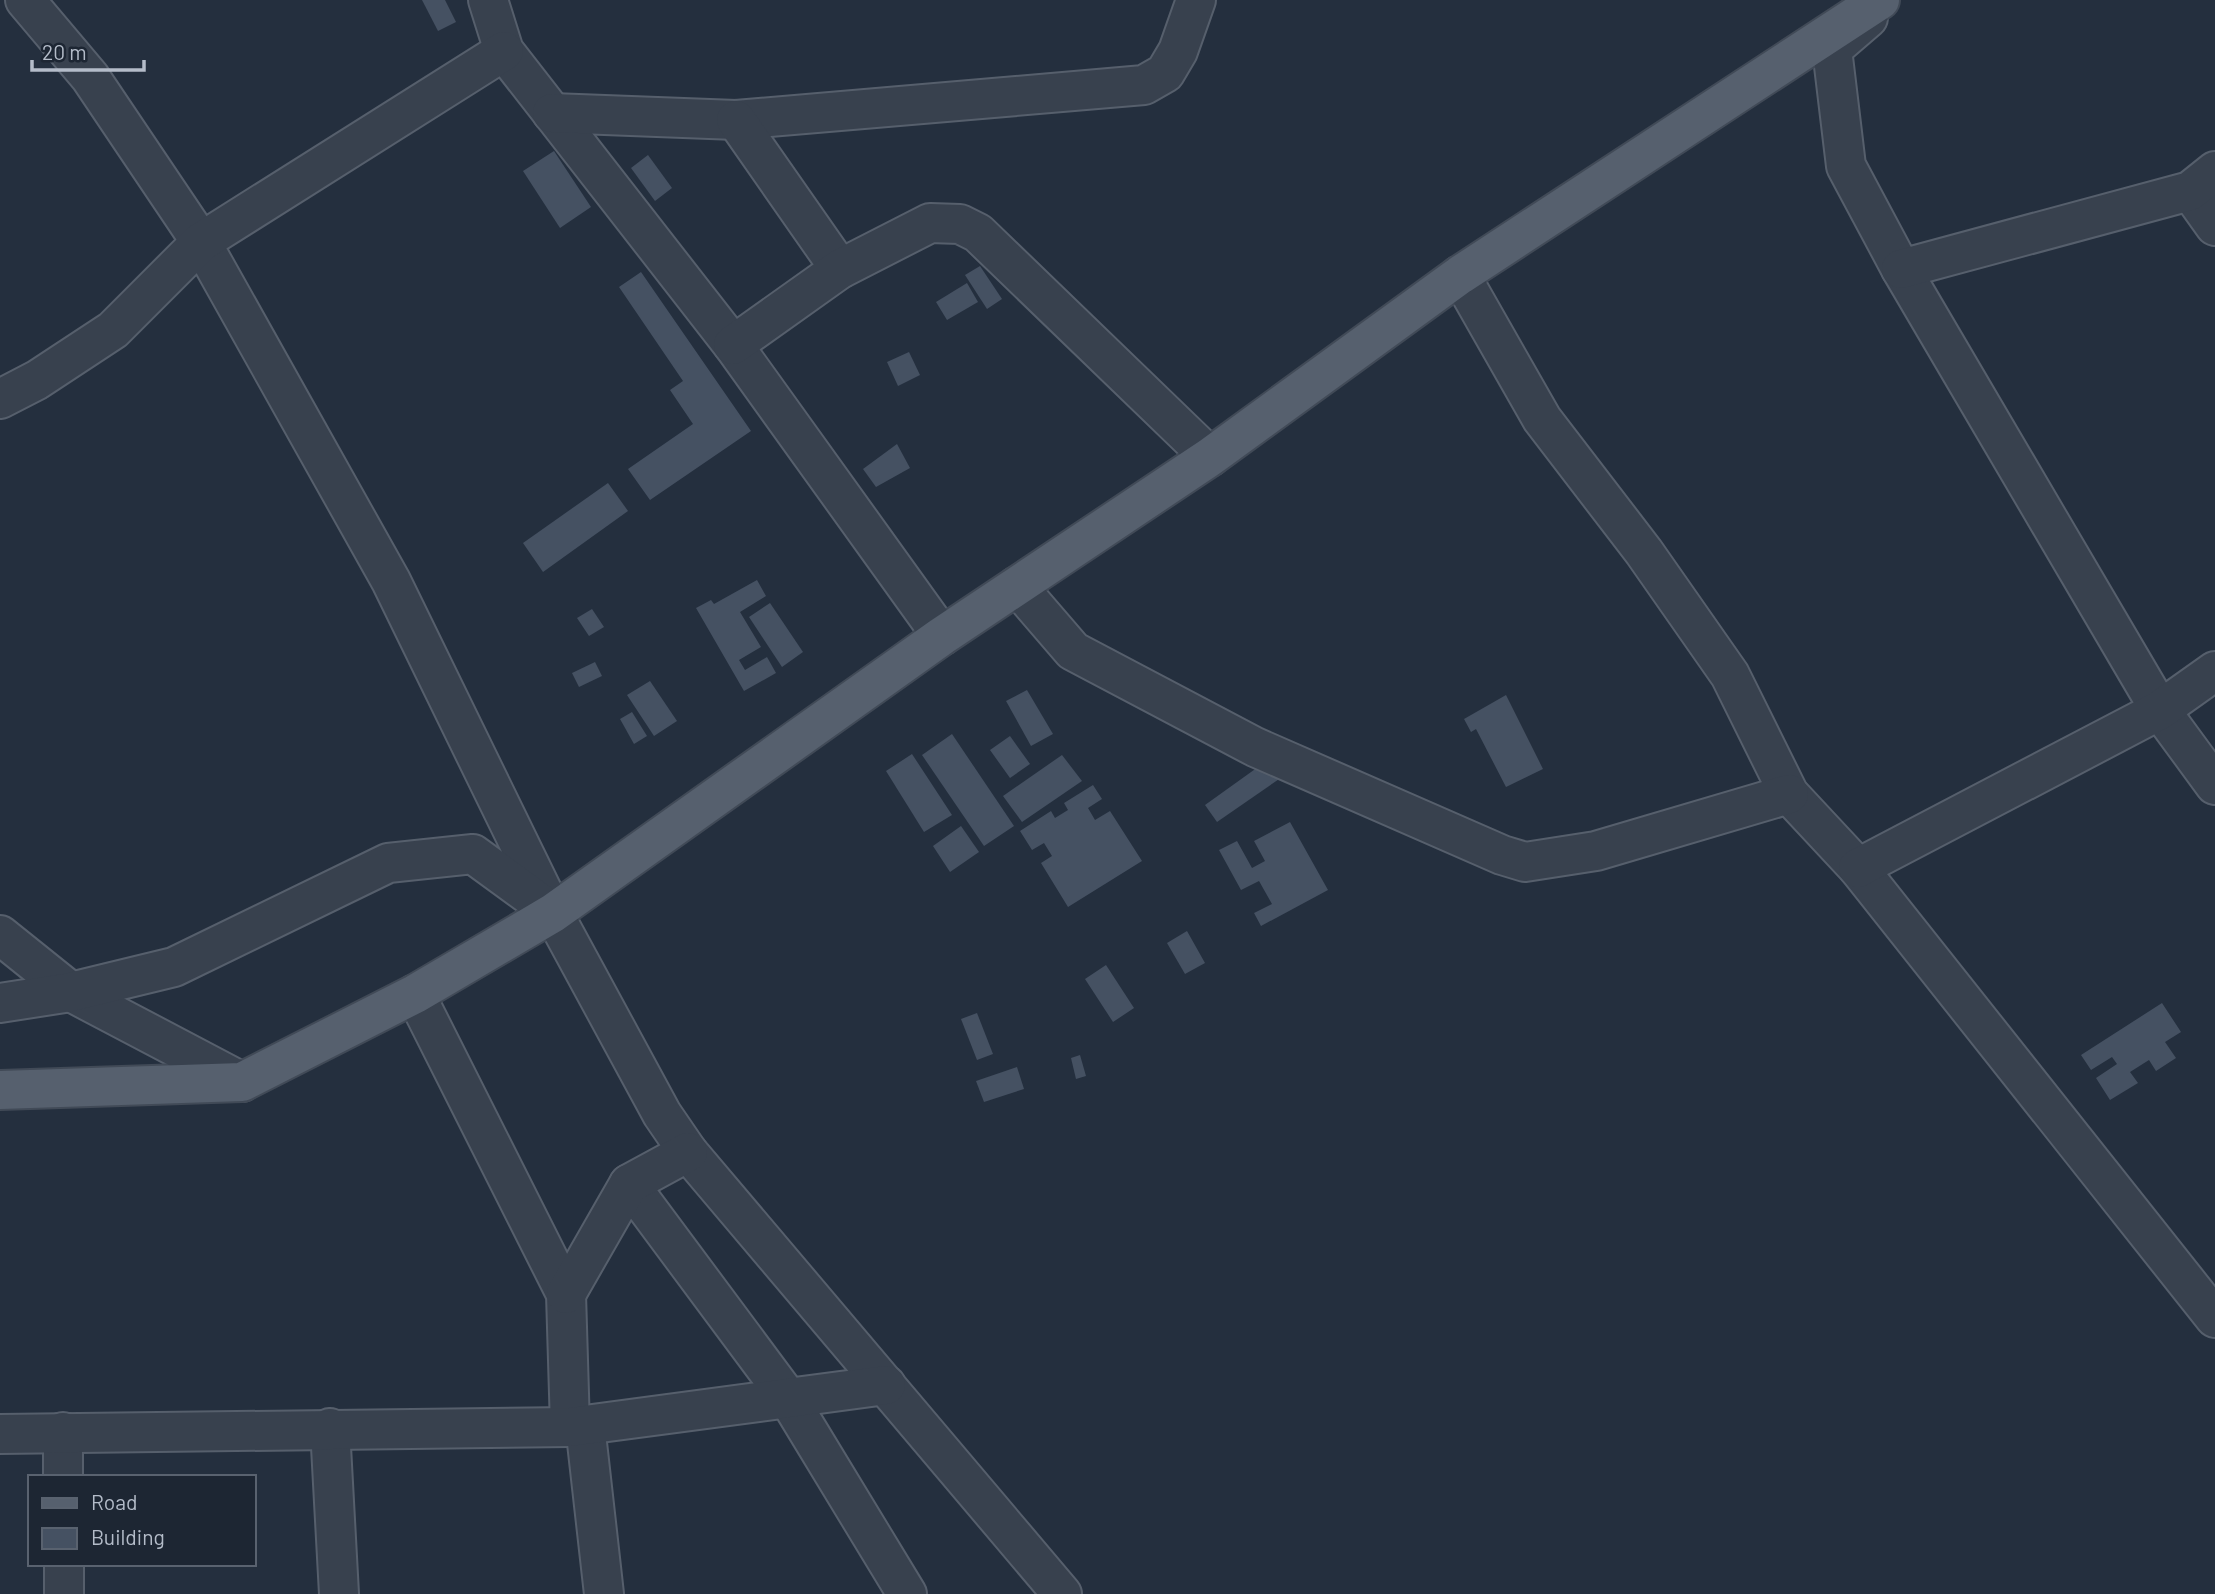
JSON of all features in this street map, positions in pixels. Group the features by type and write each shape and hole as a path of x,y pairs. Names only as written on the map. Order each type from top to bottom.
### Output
{"main road":[{"path":"0,1090 242,1082 415,994 553,913 942,636 1210,457 1460,275 1880,0"}],"street":[{"path":"25,0 90,77 201,242 391,581 553,913 662,1114 688,1152 1062,1594"},
{"path":"488,0 504,51 733,345 942,636"},
{"path":"552,113 736,120 1144,85 1165,73 1178,51 1196,0"},
{"path":"1889,0 1832,49 1846,166 1901,269 2160,710 2215,785"},
{"path":"0,398 37,380 113,330 201,242 504,51"},
{"path":"736,120 840,269"},
{"path":"1901,269 2202,181 2215,226"},
{"path":"733,345 840,269 930,223 960,224 978,233 1210,457"},
{"path":"1460,275 1542,419 1644,552 1730,675 1789,794 1858,868 2215,1318"},
{"path":"1017,586 1073,651 1255,747 1524,862 1596,851 1789,794"},
{"path":"1858,868 2160,710 2215,671"},
{"path":"0,1003 71,992 174,967 388,863 473,854 553,913"},
{"path":"0,935 71,992 242,1082"},
{"path":"415,994 566,1294 578,1426 604,1594"},
{"path":"566,1294 629,1184 688,1152"},
{"path":"629,1184 788,1398 907,1594"},
{"path":"0,1434 578,1426 886,1385"},
{"path":"330,1428 339,1594"},
{"path":"63,1432 63,1475"},
{"path":"64,1566 64,1594"}],"building":[{"path":"422,0 445,0 456,22 438,31"},
{"path":"554,151 591,207 560,228 523,171"},
{"path":"648,155 672,188 655,201 631,168"},
{"path":"980,266 1002,299 987,309 965,275"},
{"path":"641,272 751,431 650,500 628,469 693,424 670,390 683,381 619,287"},
{"path":"967,283 978,302 947,320 936,302"},
{"path":"909,352 920,375 898,386 887,362"},
{"path":"897,444 910,468 876,487 863,469"},
{"path":"608,483 628,511 543,572 523,543"},
{"path":"757,580 766,596 740,612 761,647 739,660 745,670 767,657 776,673 744,691 696,608 711,600 714,604"},
{"path":"770,603 803,652 782,667 749,617"},
{"path":"592,609 604,627 589,636 577,618"},
{"path":"595,662 602,676 579,687 572,673"},
{"path":"650,681 677,721 654,736 627,695"},
{"path":"1027,690 1053,734 1031,746 1006,701"},
{"path":"1506,695 1543,769 1506,787 1476,729 1471,732 1464,719"},
{"path":"632,712 647,736 634,744 620,719"},
{"path":"952,734 1014,826 984,846 922,755"},
{"path":"1010,736 1030,764 1010,778 990,750"},
{"path":"912,754 952,815 924,832 886,771"},
{"path":"1062,755 1082,781 1022,822 1003,796"},
{"path":"1272,757 1285,775 1217,822 1205,805"},
{"path":"1093,785 1102,799 1088,808 1095,820 1110,811 1142,861 1068,907 1041,863 1052,856 1044,843 1032,850 1020,831 1051,811 1055,818 1068,810 1064,803"},
{"path":"1290,822 1328,890 1261,926 1254,913 1272,904 1259,881 1241,890 1219,850 1237,841 1252,868 1265,861 1254,841"},
{"path":"961,826 979,852 950,872 933,846"},
{"path":"1187,931 1205,963 1185,974 1167,943"},
{"path":"1106,965 1134,1008 1113,1022 1085,979"},
{"path":"2162,1003 2181,1032 2165,1042 2176,1058 2156,1071 2149,1060 2130,1072 2138,1083 2110,1100 2096,1078 2117,1064 2112,1057 2091,1070 2081,1055"},
{"path":"977,1013 993,1054 977,1060 961,1019"},
{"path":"1080,1055 1086,1076 1076,1079 1071,1058"},
{"path":"1017,1067 1024,1089 984,1102 976,1081"}]}
